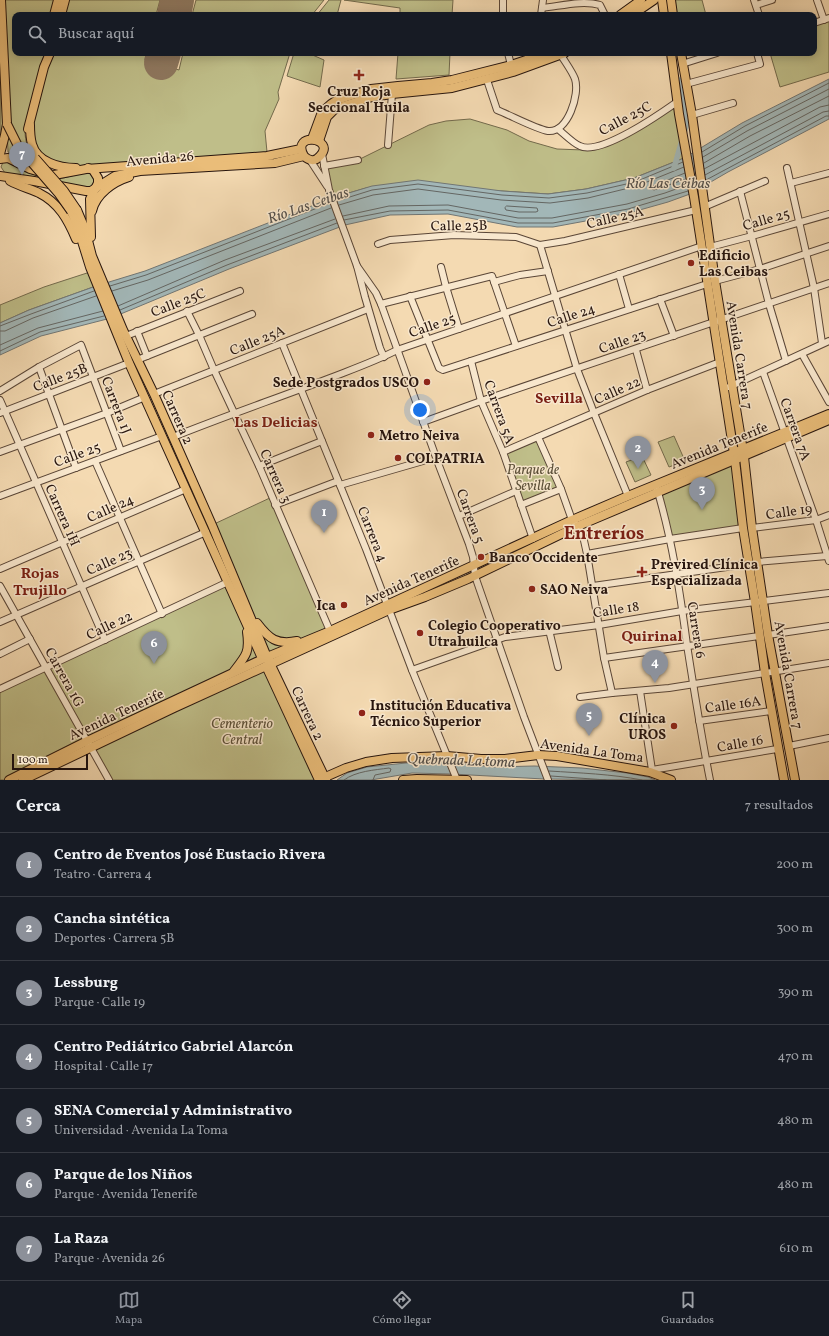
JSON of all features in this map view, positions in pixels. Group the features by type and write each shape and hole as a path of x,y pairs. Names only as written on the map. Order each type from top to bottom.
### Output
{"main road":[{"path":"0,154 6,136 7,124 1,0"},
{"path":"55,12 58,0"},
{"path":"62,12 65,0"},
{"path":"624,12 641,0"},
{"path":"636,12 654,0"},
{"path":"662,0 664,12"},
{"path":"670,0 672,12"},
{"name":"Carrera 2","path":"45,56 44,67 27,134 28,144 35,158 60,187 74,210 76,222 122,332 145,398 228,582 246,615"},
{"name":"Carrera 2","path":"44,67 49,56"},
{"path":"315,140 328,117 335,109 372,97 443,90 487,80 540,56"},
{"path":"315,140 322,112 337,100 371,89 442,82 512,69 556,56"},
{"name":"Avenida Carrera 7","path":"671,56 677,102 696,210 706,246"},
{"name":"Avenida Carrera 7","path":"681,56 692,115 704,194 706,246 717,321 728,388 743,453 757,562 759,636 784,780"},
{"name":"Carrera 2","path":"7,124 19,148 74,210"},
{"path":"1,176 41,194 57,206 66,217 81,249 89,253 92,239 90,199 98,178 96,173 90,168 61,167 44,160 36,152 32,145 30,125"},
{"path":"0,144 6,136"},
{"path":"305,155 305,141 315,140 323,147 322,154"},
{"name":"Avenida 26","path":"0,159 12,159 30,169 50,174 90,168 267,156 305,155 317,160 322,154"},
{"name":"Avenida 26","path":"1,176 86,191 95,188 107,180 119,175 140,172 275,162 305,155"},
{"path":"91,226 92,210 95,202 103,192 113,184 127,178 168,170"},
{"name":"Carrera 2","path":"89,253 90,267 122,332"},
{"name":"Avenida Carrera 7","path":"717,321 720,362 728,388 734,457 748,564 768,635 795,780"},
{"name":"Carrera 2","path":"133,361 154,394 212,525 246,615 322,779"},
{"name":"Avenida Tenerife","path":"24,780 89,744 232,674 267,662 310,639 388,608 425,597 475,576 657,489 785,435 829,414"},
{"name":"Avenida Tenerife","path":"785,435 829,420"},
{"name":"Avenida Tenerife","path":"9,780 388,608 572,520 628,496 657,489"},
{"path":"246,615 269,638 279,642 289,643 310,639"},
{"path":"232,674 245,657 248,650 246,615"},
{"name":"Avenida La Toma","path":"322,779 346,768 366,762 392,758 505,759 557,756 651,771 671,780"},
{"path":"403,780 456,778 467,780"}],"street":[{"path":"503,0 503,12"},
{"path":"541,12 543,0"},
{"path":"755,3 772,0"},
{"path":"817,0 826,19"},
{"path":"542,8 579,2 600,6 603,12"},
{"path":"509,56 512,69"},
{"path":"487,80 497,110 540,129 550,131 558,129 569,117 576,91 575,80 564,56"},
{"path":"682,64 707,56"},
{"path":"686,84 760,64 758,56"},
{"path":"388,145 392,94"},
{"name":"Calle 25C","path":"558,129 581,147 592,148 605,144 635,129 677,102"},
{"path":"692,115 733,103"},
{"name":"Carrera 5","path":"322,154 329,190 350,248 358,266 376,293 381,304 438,463 459,516 471,551 475,576 548,780"},
{"name":"Carrera 5","path":"305,155 329,190"},
{"path":"324,166 358,160"},
{"path":"787,168 805,254 814,288 822,343"},
{"path":"790,184 829,173"},
{"path":"704,207 765,181"},
{"path":"740,191 769,304 786,361"},
{"name":"Calle 25A","path":"540,245 565,241 696,210"},
{"name":"Calle 25","path":"173,437 234,413 302,389 384,357 397,350 504,313 706,246 752,236 829,214"},
{"name":"Calle 25B","path":"378,244 390,240 454,235 516,237 540,245"},
{"path":"540,245 577,369 628,496"},
{"name":"Calle 24","path":"428,339 439,368 443,370 629,308 711,282 760,269 829,246"},
{"name":"Carrera 5","path":"358,266 368,309 384,357"},
{"path":"441,267 459,329"},
{"path":"381,304 446,287 548,271"},
{"path":"619,274 629,308"},
{"path":"493,279 516,346"},
{"name":"Calle 23","path":"423,422 829,283"},
{"name":"Calle 25C","path":"122,332 137,331 240,291"},
{"path":"365,297 365,294 368,291 376,293"},
{"path":"410,296 428,339"},
{"path":"660,299 674,336"},
{"name":"Calle 25A","path":"154,394 368,309"},
{"name":"Carrera 3","path":"187,311 259,466 330,631"},
{"name":"Calle 25B","path":"2,412 252,314"},
{"path":"137,331 147,356"},
{"path":"728,388 829,341"},
{"name":"Carrera 4","path":"282,343 302,389 456,778"},
{"name":"Carrera 1J","path":"39,367 81,345 121,451"},
{"path":"636,350 647,390"},
{"path":"802,354 829,402"},
{"name":"Carrera 5A","path":"471,361 481,401 503,452 533,539"},
{"name":"Calle 22","path":"503,452 647,390 720,362"},
{"path":"0,390 39,367 76,468"},
{"name":"Carrera 7A","path":"763,372 816,520 828,559"},
{"path":"0,452 145,398"},
{"name":"Carrera 1H","path":"0,400 2,412 36,482 105,640"},
{"name":"Calle 25","path":"0,496 162,436"},
{"path":"538,437 572,520 578,526 583,536 593,586 604,658 612,693"},
{"path":"259,466 322,441"},
{"path":"95,461 162,614"},
{"path":"275,505 339,483 423,461"},
{"name":"Calle 24","path":"0,569 186,489"},
{"name":"Carrera 6","path":"657,489 670,539 710,780"},
{"path":"521,505 561,490"},
{"path":"459,516 516,491"},
{"name":"Calle 19","path":"752,528 816,520 829,515"},
{"path":"587,554 743,528"},
{"name":"Calle 23","path":"0,622 206,532"},
{"path":"757,562 828,559"},
{"path":"593,586 748,564"},
{"name":"Calle 22","path":"0,689 228,582"},
{"name":"Carrera 1G","path":"1,589 109,780"},
{"name":"Calle 18","path":"412,670 505,637 549,630 599,625 682,611 829,593"},
{"path":"768,635 829,626"},
{"path":"549,630 558,667"},
{"path":"604,658 759,636"},
{"path":"0,654 30,639"},
{"path":"580,697 612,693 652,691 829,663"},
{"path":"640,691 651,771"},
{"name":"Calle 16A","path":"699,721 771,711"},
{"path":"789,746 829,738"},
{"name":"Calle 16","path":"651,771 778,749"}],"green space":[{"path":"1,0 58,0 56,12 12,12 12,56 146,56 145,60 179,70 182,56 289,56 278,92 279,99 265,131 267,152 70,168 36,153 31,134 25,131 27,144 30,150 37,158 52,170 40,167 8,152 7,126 0,142"},
{"path":"65,0 160,0 157,12 62,12"},
{"path":"196,0 324,0 314,12 193,12"},
{"path":"329,0 341,0 338,12 319,12"},
{"path":"344,0 453,0 452,12 400,12 400,8"},
{"path":"671,0 702,0 705,12 673,12"},
{"path":"829,18 829,72 780,87 771,56 817,56 817,22"},
{"path":"293,56 315,56 324,60 320,87 287,76"},
{"path":"398,56 450,56 449,75 396,79"},
{"path":"674,108 684,158 634,178 586,189 548,194 502,191 366,188 332,198 324,166 358,160 429,125 446,121 470,119 507,130 529,141 557,149 584,150 599,148 635,132"},
{"path":"3,162 13,164 29,173 55,179 89,172 93,175 95,182 93,186 86,188 5,173 1,167"},
{"path":"90,272 96,286 29,310 0,323 0,305 44,287"},
{"path":"674,436 685,461 669,467 658,442"},
{"name":"Parque de Sevilla","path":"538,437 561,489 521,505 503,452"},
{"path":"642,456 651,475 635,482 626,462"},
{"path":"735,460 743,528 670,539 658,493"},
{"path":"272,497 330,631 267,657 212,525"},
{"path":"228,582 263,659 8,780 0,780 0,691"},
{"name":"Cementerio Central","path":"266,666 319,780 109,780 90,748"}],"water":[{"name":"Río Las Ceibas","path":"829,79 829,119 728,172 690,194 668,202 629,213 553,227 517,227 448,214 390,215 345,225 229,269 111,318 41,336 0,355 0,323 29,310 96,286 145,271 332,198 372,186 418,180 502,191 548,194 586,189 634,178 684,158 742,123"},
{"path":"416,762 446,762 494,767 534,766 582,768 627,773 648,777 655,780 544,779 412,773 371,780 337,780 347,773 367,767"}],"waterway":[{"path":"674,168 686,126 679,80"}],"runway":[{"path":"175,12 177,0"},
{"path":"161,63 163,56"}],"place":[{"name":"Cruz Roja Seccional Huila","path":"359,75"},
{"name":"La Raza","path":"22,175"},
{"name":"Edificio Las Ceibas","path":"691,263"},
{"name":"Sede Postgrados USCO","path":"427,382"},
{"name":"Metro Neiva","path":"371,435"},
{"name":"COLPATRIA","path":"398,458"},
{"name":"Cancha sintética","path":"638,469"},
{"name":"Lessburg","path":"702,510"},
{"name":"Centro de Eventos José Eustacio Rivera","path":"324,533"},
{"name":"Banco Occidente","path":"481,557"},
{"name":"Previred Clínica Especializada","path":"642,572"},
{"name":"SAO Neiva","path":"532,589"},
{"name":"Ica","path":"344,605"},
{"name":"Colegio Cooperativo Utrahuilca","path":"420,633"},
{"name":"Parque de los Niños","path":"154,664"},
{"name":"Centro Pediátrico Gabriel Alarcón","path":"655,683"},
{"name":"Institución Educativa Técnico Superior","path":"362,713"},
{"name":"Clínica UROS","path":"674,726"},
{"name":"SENA Comercial y Administrativo","path":"589,736"}],"district":[{"name":"Sevilla","path":"559,398"},
{"name":"Las Delicias","path":"276,422"},
{"name":"Entreríos","path":"604,533"},
{"name":"Rojas Trujillo","path":"40,582"},
{"name":"Quirinal","path":"652,636"}],"water label":[{"name":"Quebrada La toma","path":"461,760"}]}
